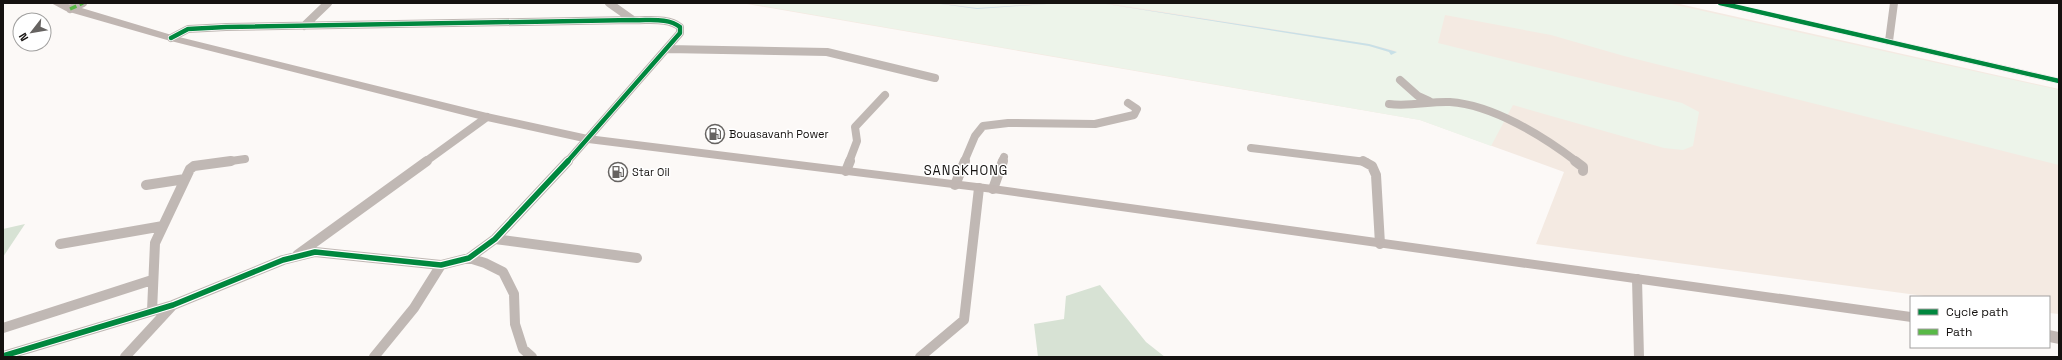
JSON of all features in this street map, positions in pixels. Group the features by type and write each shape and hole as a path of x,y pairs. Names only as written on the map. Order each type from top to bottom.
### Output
{"main road":[{"path":"56,3 70,9 171,38 487,117 588,139 993,189 1910,317"}],"street":[{"path":"70,9 84,3"},
{"path":"304,26 328,3"},
{"path":"609,3 633,20"},
{"path":"1720,3 2059,81"},
{"path":"1889,41 1894,3"},
{"path":"3,356 173,305 294,257 314,252 326,252 441,265 469,258 496,239 588,139 667,49 680,33 680,27 678,24 668,21 633,20 304,26 188,29 171,38"},
{"path":"667,49 827,52 935,78"},
{"path":"1400,80 1418,96 1431,102"},
{"path":"846,171 857,141 855,127 885,95"},
{"path":"1389,104 1398,106 1431,102 1451,102 1472,105 1490,110 1520,126 1574,159 1583,167 1583,171"},
{"path":"955,185 975,136 983,126 1008,123 1095,124 1134,115 1137,112 1136,109 1128,103"},
{"path":"294,257 313,241 487,117"},
{"path":"1251,148 1364,161 1370,164 1374,167 1376,180 1380,244"},
{"path":"993,189 1004,157"},
{"path":"152,311 152,280 156,243 190,168 194,166 245,160"},
{"path":"146,185 185,178"},
{"path":"920,357 964,320 979,188"},
{"path":"60,244 163,226"},
{"path":"496,239 637,258"},
{"path":"469,258 485,263 503,272 514,294 516,324 523,349 532,357"},
{"path":"374,357 414,308 441,265"},
{"path":"1637,279 1639,357"},
{"path":"3,328 27,318 152,280"},
{"path":"125,357 173,305"}],"shaded area":[{"path":"741,3 1675,3 2059,89 2059,314 2050,313 2050,296 1925,296 1536,244 1564,172 1420,120"},
{"path":"746,3 934,3 977,9 1060,3 1100,3 1369,46 1391,54 1396,51 1369,44 1107,3 1667,3 2059,90 2059,165 1624,56 1551,35 1445,15 1438,43 1682,103 1699,112 1693,146 1683,150 1664,148 1513,105 1491,146 1420,120"},
{"path":"945,3 1044,3 977,8"}],"green space":[{"path":"25,224 3,257 3,229"},
{"path":"1100,285 1146,342 1165,357 1038,357 1034,324 1064,319 1066,296"}],"water":[{"path":"934,3 977,8 1060,3 977,9"},
{"path":"1100,3 1369,44 1397,52 1391,55 1389,52 1369,46"}],"marked path":[{"path":"70,9 83,3"}],"cycle path":[{"path":"1720,3 2059,81"},
{"path":"3,356 173,305 283,260 315,252 441,265 469,258 495,239 588,139 667,49 680,33 680,27 672,22 659,20 226,27 188,29 171,38"}],"place":[{"name":"Bouasavanh Power","path":"715,134"},
{"name":"Star Oil","path":"618,172"}],"district":[{"name":"SANGKHONG","path":"966,170"}]}
